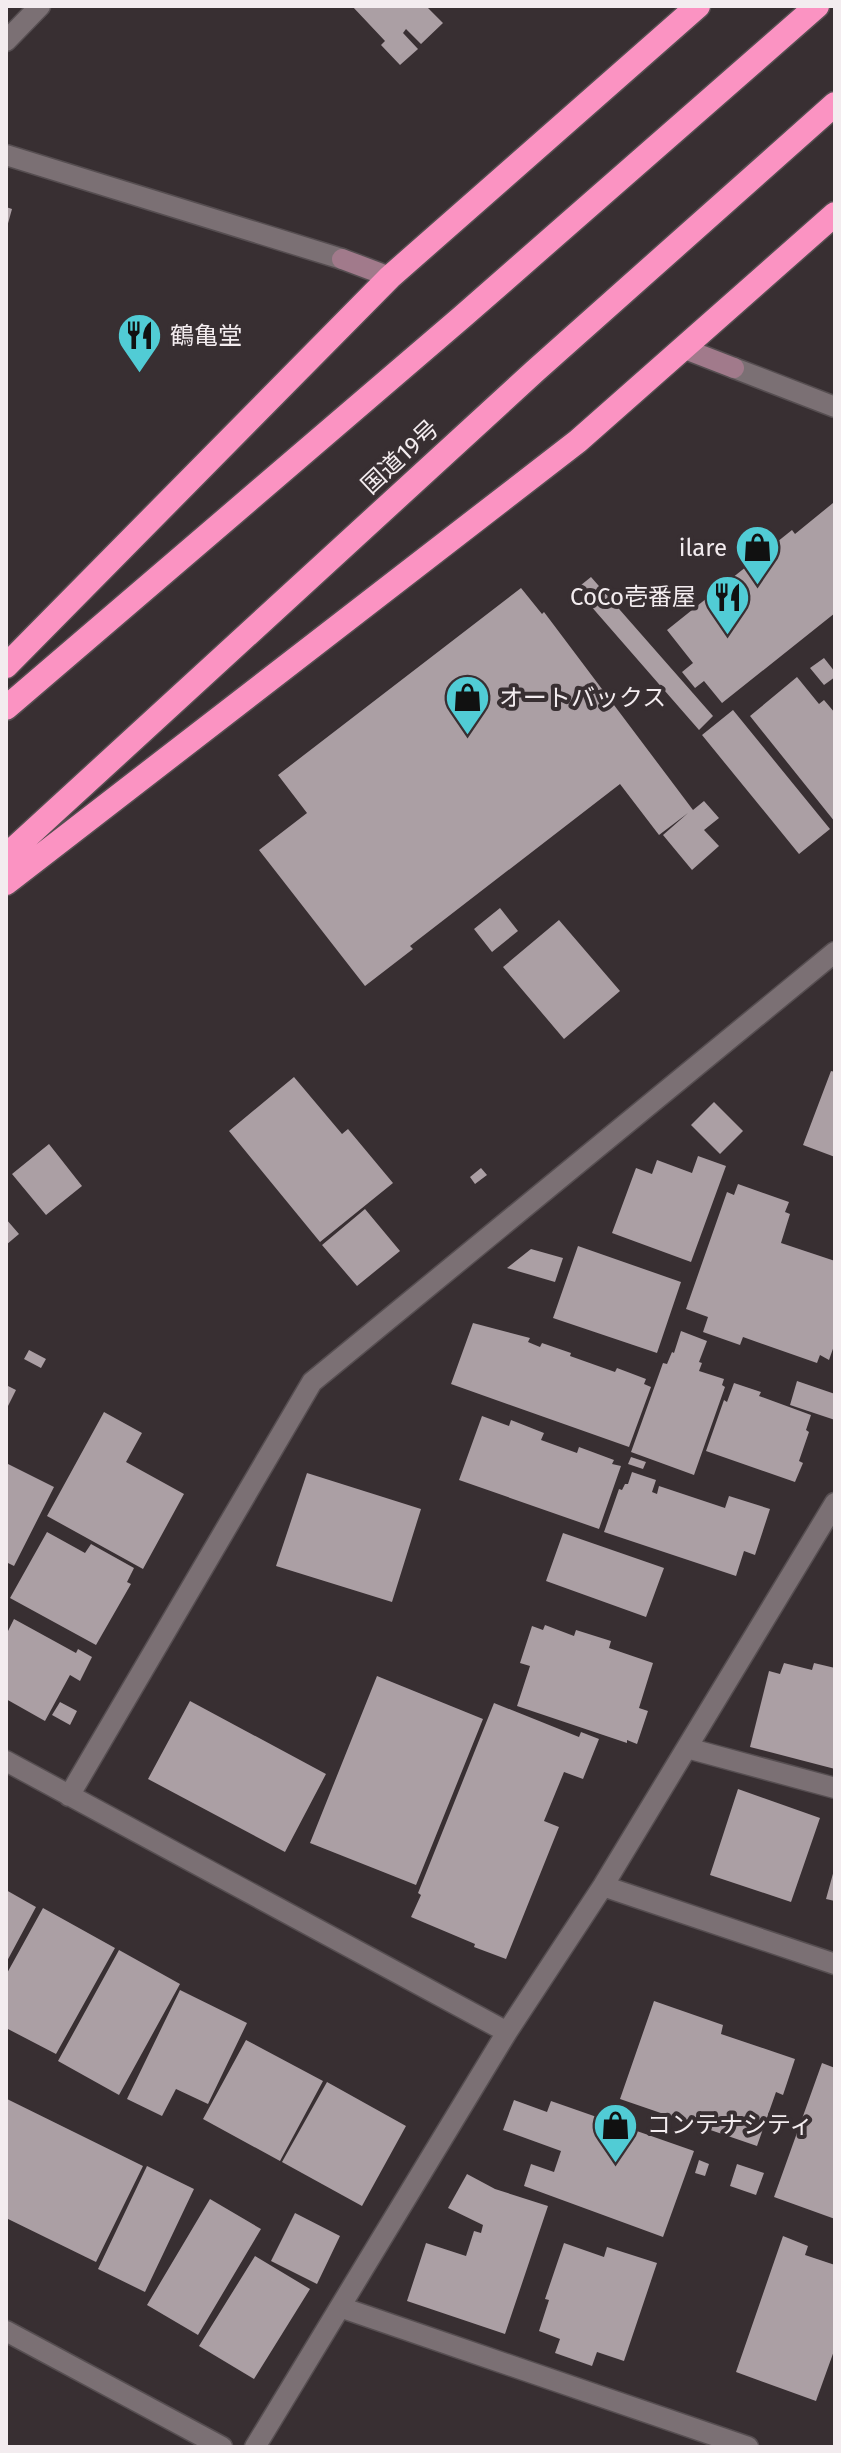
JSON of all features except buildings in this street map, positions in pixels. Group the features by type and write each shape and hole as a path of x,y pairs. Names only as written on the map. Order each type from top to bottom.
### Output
{"highway":[{"path":"6,666 390,277 698,6"},
{"path":"6,708 462,317 817,6"},
{"name":"国道19号","path":"6,856 535,371 835,104"},
{"path":"6,883 578,441 835,214"}],"street":[{"path":"6,41 40,6"},
{"path":"6,155 342,259 390,277"},
{"path":"685,349 835,407"},
{"path":"69,1796 312,1382 835,952"},
{"path":"255,2447 507,2032 603,1886 835,1503"},
{"path":"687,1748 835,1788"},
{"path":"6,1761 507,2032"},
{"path":"603,1886 835,1964"},
{"path":"340,2307 748,2447"},
{"path":"6,2331 222,2447"}],"place":[{"name":"鶴亀堂","path":"139,375"},
{"name":"ilare","path":"758,587"},
{"name":"CoCo壱番屋","path":"727,636"},
{"name":"オートバックス","path":"468,737"},
{"name":"コンテナシティ","path":"616,2164"}]}
